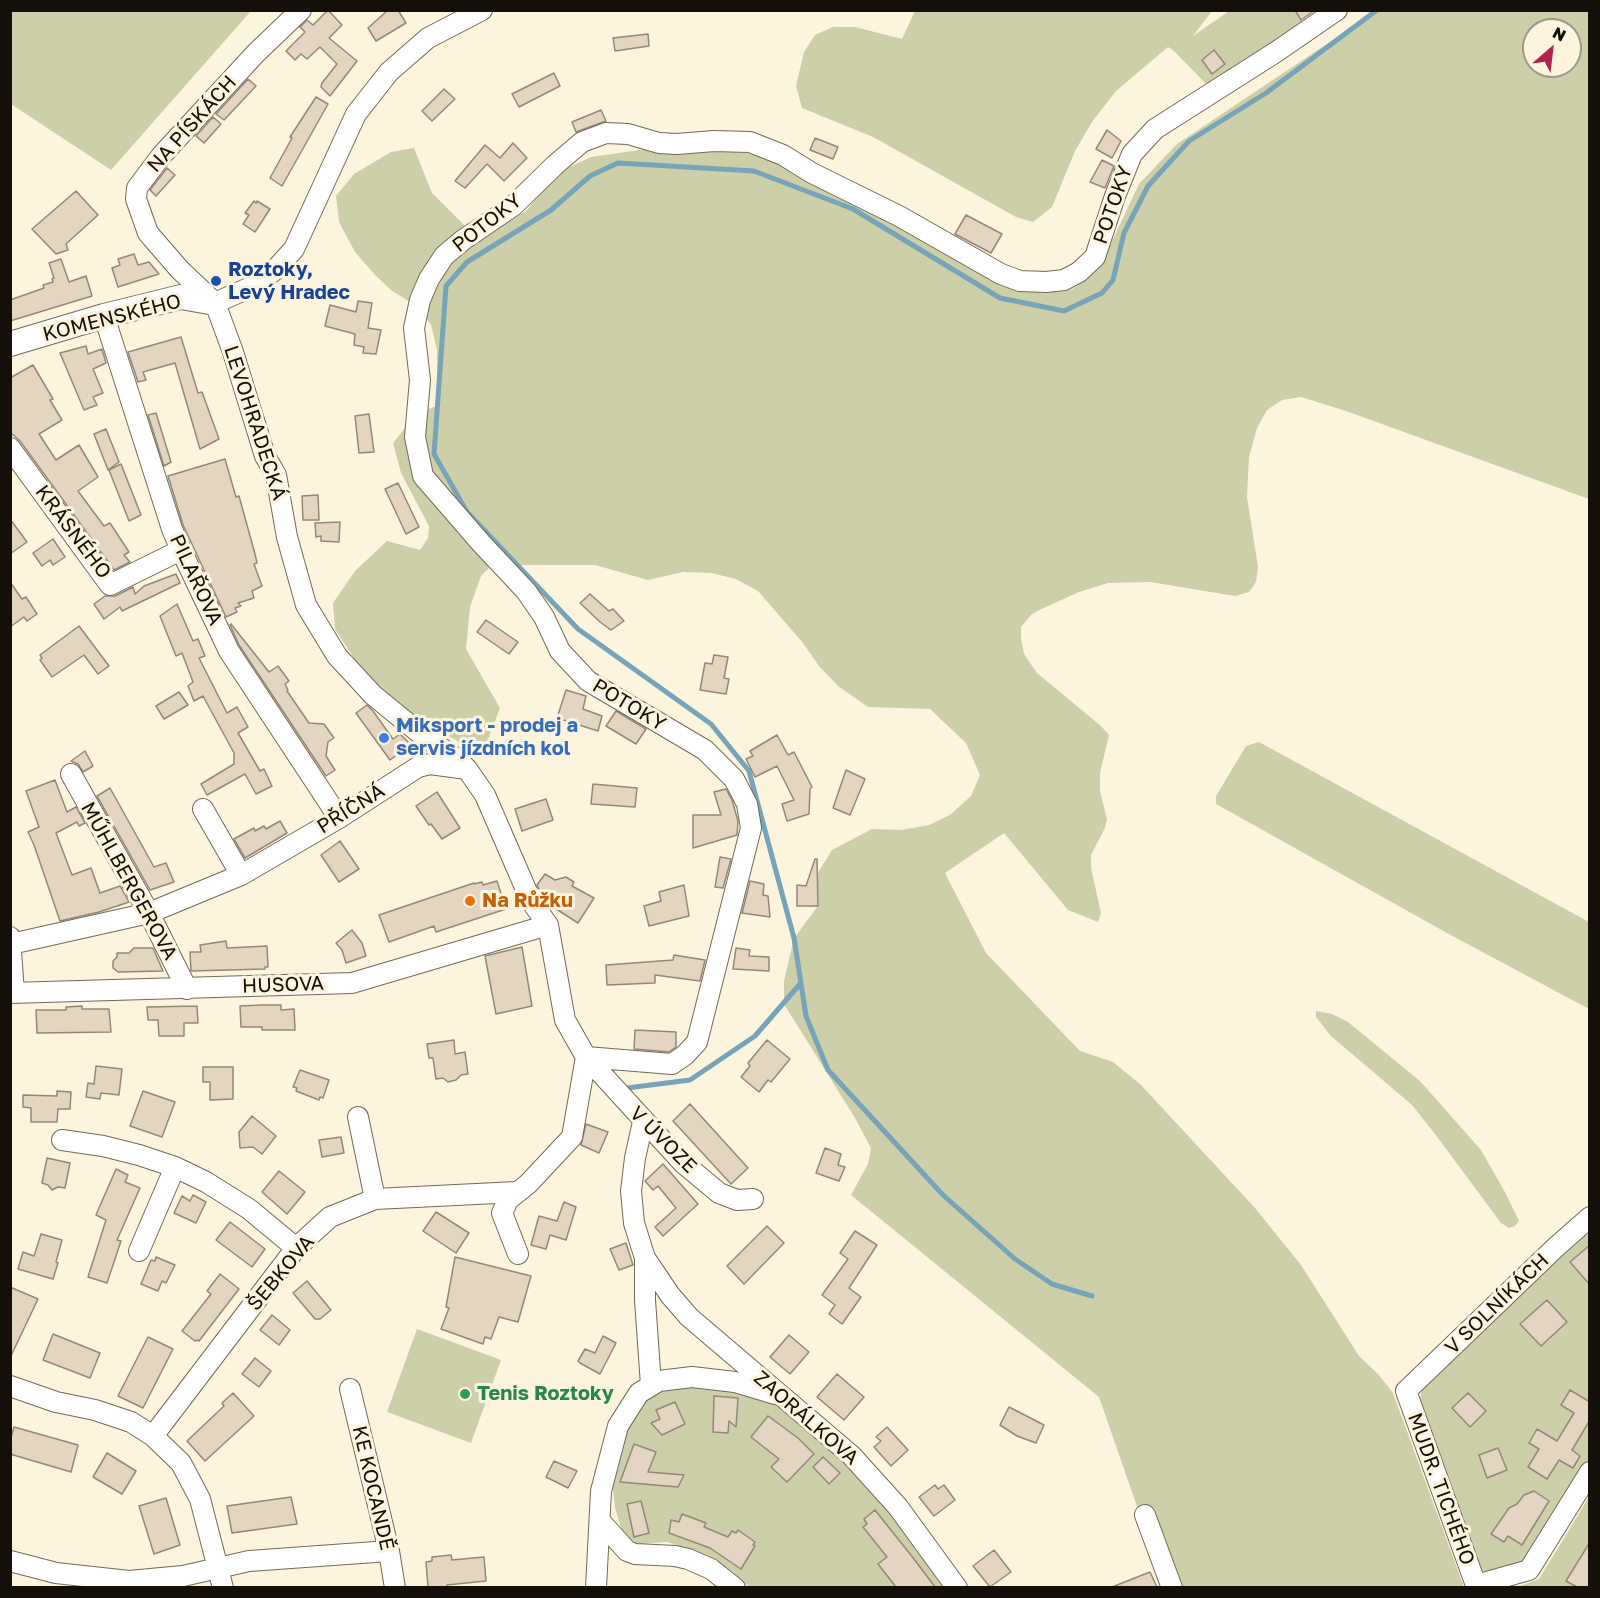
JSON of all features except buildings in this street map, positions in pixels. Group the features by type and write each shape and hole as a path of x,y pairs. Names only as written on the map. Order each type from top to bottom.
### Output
{"street":[{"name":"NA PÍSKÁCH","path":"215,303 180,270 148,233 136,199 138,188 160,156 256,53 301,10"},
{"path":"215,303 251,287 275,270 294,249 356,114 388,72 428,38 482,10"},
{"name":"POTOKY","path":"586,1057 672,1064 686,1055 697,1042 751,828 747,804 734,779 705,750 588,681 560,651 544,617 526,591 423,476 416,437 420,380 414,328 420,300 429,279 444,256 463,240 513,206 582,142 606,133 628,134 659,143 750,142 783,155 899,216 1001,274 1020,281 1046,282 1064,279 1079,272 1095,258 1115,196 1132,154 1155,129 1337,10"},
{"name":"KOMENSKÉHO","path":"10,344 104,316 181,297 215,303"},
{"name":"LEVOHRADECKÁ","path":"215,303 233,352 265,456 276,475 287,537 306,605 337,656 373,695 467,769 485,795 531,901 548,925 565,1020 586,1057"},
{"name":"PILAŘOVA","path":"104,316 172,529 181,550 229,651 339,818"},
{"name":"KRÁSNÉHO","path":"10,448 110,585 181,550"},
{"name":"PŘÍČNÁ","path":"11,941 149,913 241,874 339,818 418,767 430,764 467,769"},
{"name":"MŰHLBERGEROVA","path":"71,774 149,913 187,989"},
{"path":"203,809 241,874"},
{"name":"HUSOVA","path":"12,993 352,982 548,925"},
{"path":"11,941 12,993"},
{"path":"519,1254 502,1213 508,1200 528,1184 572,1137 586,1057"},
{"name":"V ÚVOZE","path":"586,1057 643,1122 683,1163 719,1193 737,1200 753,1199"},
{"path":"358,1117 375,1199 517,1192"},
{"path":"643,1122 631,1191 634,1223 645,1258 645,1300 651,1385"},
{"path":"62,1140 103,1146 174,1167 206,1182 249,1209 296,1248"},
{"path":"139,1251 174,1167"},
{"name":"ŠEBKOVA","path":"153,1436 296,1248 330,1217 375,1199"},
{"name":"V SOLNÍKÁCH","path":"1406,1391 1589,1219"},
{"name":"ZAORÁLKOVA","path":"645,1258 670,1295 689,1317 851,1455 898,1507 957,1587"},
{"path":"596,1587 601,1491 618,1426 639,1393 651,1385 671,1379 692,1377 735,1382 782,1396"},
{"path":"10,1386 56,1402 95,1410 131,1422 153,1436 181,1463 200,1498 223,1587"},
{"name":"KE KOCANDĚ","path":"350,1389 389,1551 395,1587"},
{"name":"MUDR. TICHÉHO","path":"1406,1391 1476,1586"},
{"path":"1476,1586 1529,1570 1590,1472"},
{"path":"1145,1515 1172,1587"},
{"path":"600,1521 627,1551 635,1554 688,1559 711,1569 735,1587"},
{"path":"10,1562 62,1574 129,1581 183,1576 249,1561 389,1551"}],"green space":[{"path":"1295,10 1306,28 1210,88 1168,47 1116,91 1092,122 1075,151 1052,207 1033,222 1016,217 873,137 802,108 796,86 804,52 815,35 833,27 855,27 902,39 915,11 1212,11 1193,36 1229,11"},
{"path":"10,11 251,11 111,170 11,104"},
{"path":"1376,11 1589,11 1589,499 1346,411 1301,397 1282,400 1267,410 1257,428 1249,457 1247,497 1258,567 1256,582 1249,592 1235,596 1150,582 1108,583 1079,592 1037,611 1021,627 1024,654 1037,673 1109,735 1100,773 1100,791 1107,819 1105,828 1091,855 1091,868 1101,913 1098,922 1068,910 1004,833 945,873 986,953 1080,1051 1113,1062 1141,1085 1255,1208 1301,1265 1359,1356 1379,1375 1393,1393 1464,1587 1165,1587 1099,1397 851,1195 868,1164 871,1148 855,1118 784,1004 784,981 794,938 818,906 817,874 832,850 872,829 901,830 929,825 950,815 971,796 980,775 966,743 930,709 868,707 838,686 819,666 803,643 758,591 736,579 711,573 683,572 648,580 595,565 492,565 481,576 470,607 466,649 500,708 487,742 469,748 397,705 363,672 335,629 333,603 355,571 387,541 420,550 428,538 429,526 401,473 393,443 417,413 437,406 437,350 431,325 419,308 391,290 355,252 339,222 336,196 354,174 391,152 414,148 432,193 481,239 526,211 557,173 591,157 639,150 727,148 772,160 1048,289 1071,290 1086,280 1106,254 1139,184 1177,144"},
{"path":"1259,742 1589,922 1589,1009 1216,804 1216,796 1246,746"},
{"path":"1316,1011 1332,1014 1348,1022 1420,1081 1481,1150 1519,1221 1515,1226 1509,1228 1501,1223 1412,1105 1331,1036 1316,1017"},
{"path":"1585,1235 1589,1235 1589,1459 1527,1562 1496,1574 1480,1570 1419,1403 1423,1386"},
{"path":"417,1329 501,1360 471,1443 387,1412"},
{"path":"709,1380 741,1388 780,1406 808,1427 886,1505 949,1587 749,1587 733,1572 698,1552 667,1542 626,1545 615,1508 611,1472 634,1407 663,1388"},
{"path":"1589,1497 1589,1587 1515,1588 1539,1579"}],"waterway":[{"path":"1092,1296 1052,1284 1015,1259 943,1195 828,1070 806,1016 794,938 749,771 711,724 578,629 467,512 434,454 446,286 467,262 551,210 590,176 618,163 754,171 853,209 1000,298 1064,311 1102,293 1113,280 1124,233 1148,186 1189,141 1266,93 1377,10"},
{"path":"627,1088 690,1080 755,1036 800,984"}],"place":[{"name":"Roztoky, Levý Hradec","path":"216,281"},
{"name":"Miksport - prodej a servis jízdních kol","path":"384,738"},
{"name":"Na Růžku","path":"470,901"},
{"name":"Tenis Roztoky","path":"465,1394"}]}
